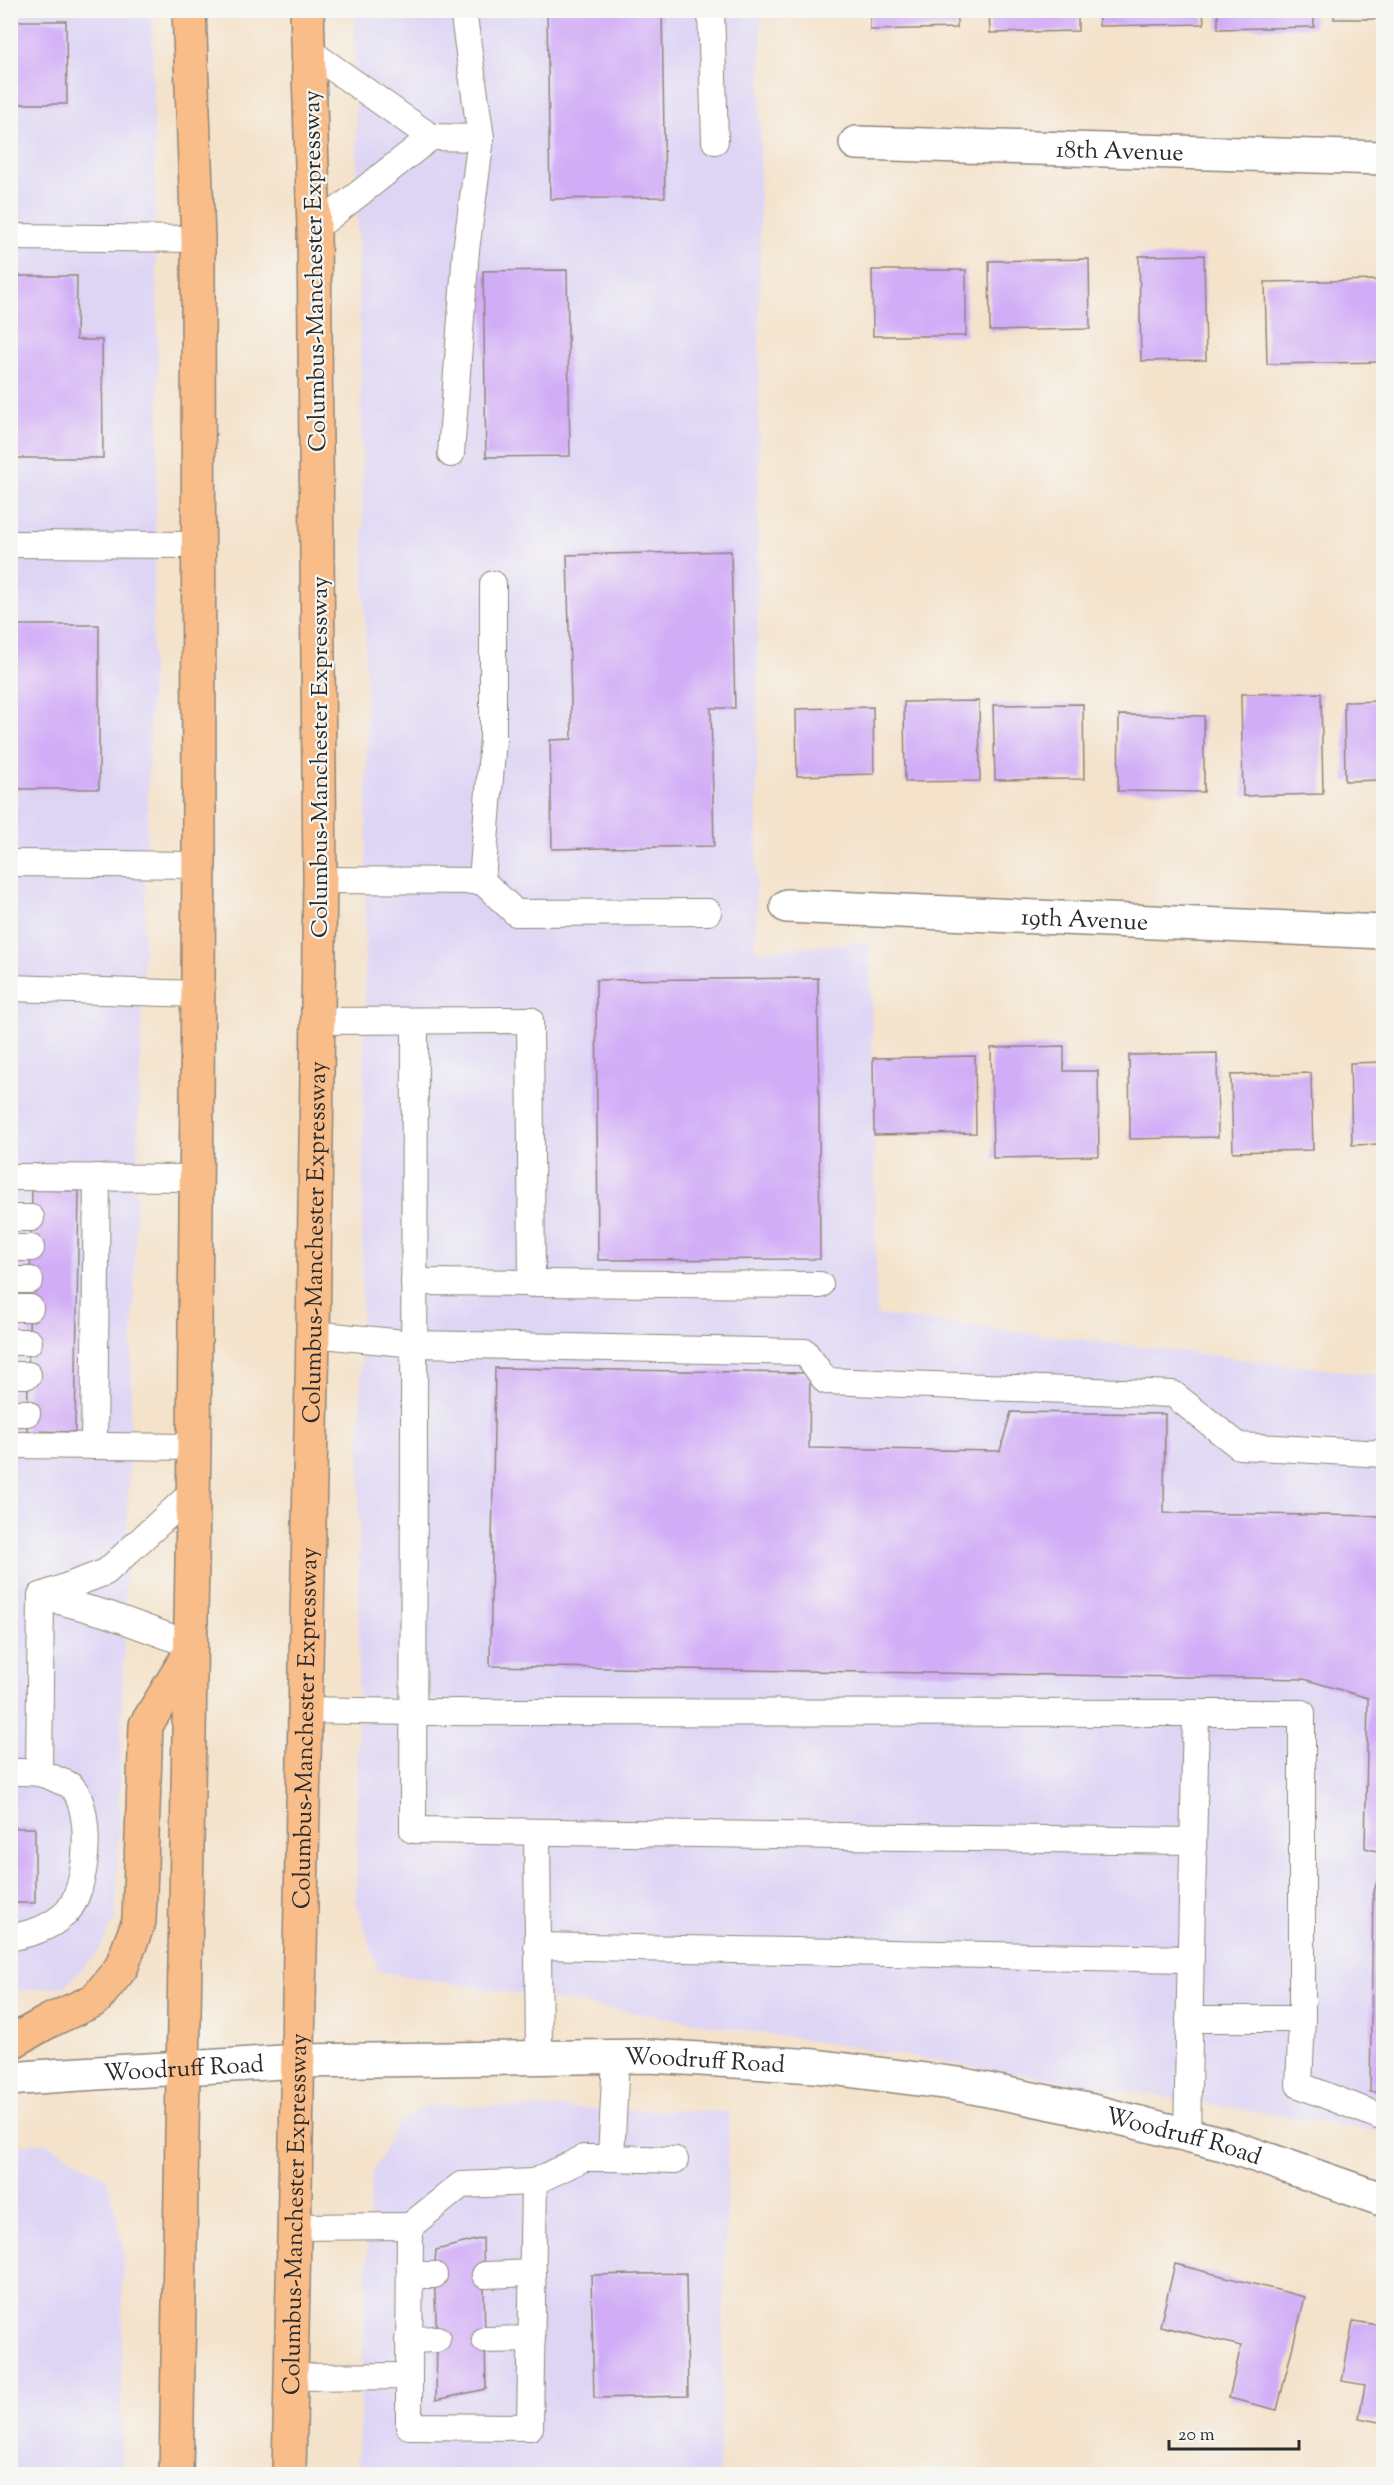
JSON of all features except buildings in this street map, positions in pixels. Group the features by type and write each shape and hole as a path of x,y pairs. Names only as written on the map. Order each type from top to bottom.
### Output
{"main road":[{"path":"176,2475 194,1447 199,865 198,238 189,10"},
{"name":"Columbus-Manchester Expressway","path":"289,2475 313,1335 320,879 314,229 307,10"},
{"path":"10,2043 49,2021 95,2000 121,1968 139,1921 146,1725 190,1648"}],"street":[{"name":"18th Avenue","path":"856,143 1383,158"},
{"name":"19th Avenue","path":"787,906 1383,932"},
{"name":"Woodruff Road","path":"10,2079 122,2070 182,2070 297,2061 650,2056 815,2066 958,2084 1092,2111 1223,2144 1383,2200"}],"lane":[{"path":"452,454 466,250 481,138 464,10"},
{"path":"711,10 715,141"},
{"path":"309,51 431,137 481,138"},
{"path":"314,229 431,137"},
{"path":"10,237 198,238"},
{"path":"10,544 199,545"},
{"path":"482,881 492,739 493,584"},
{"path":"10,863 199,865"},
{"path":"320,879 482,881 516,913 708,912"},
{"path":"10,988 198,994"},
{"path":"318,1021 530,1020 532,1284"},
{"path":"415,1021 413,1830 1192,1841"},
{"path":"10,1177 196,1178"},
{"path":"94,1446 85,1413 85,1375 88,1219 97,1178"},
{"path":"414,1282 820,1285"},
{"path":"313,1335 414,1344 805,1352 826,1381 1173,1394 1239,1446 1383,1454"},
{"path":"10,1445 194,1447"},
{"path":"41,1596 106,1572 193,1492"},
{"path":"41,1596 107,1614 190,1648"},
{"path":"39,1772 41,1596"},
{"path":"305,1710 1302,1713 1302,2019 1299,2085 1383,2118"},
{"path":"1187,2135 1196,1713"},
{"path":"10,1772 39,1772 71,1786 83,1807 86,1850 82,1884 66,1913 41,1932 10,1938"},
{"path":"537,1833 539,2058"},
{"path":"10,1925 41,1932"},
{"path":"537,1946 1190,1959"},
{"path":"1189,2019 1302,2019"},
{"path":"611,2158 616,2057"},
{"path":"293,2227 410,2226 462,2185 534,2182 584,2157 675,2160"},
{"path":"410,2226 422,2275 408,2340 409,2427 530,2427 534,2182"},
{"path":"485,2275 533,2273"},
{"path":"408,2340 438,2339"},
{"path":"485,2340 532,2339"},
{"path":"290,2377 409,2376"}],"shaded area":[{"path":"10,11 152,11 159,410 116,1916 98,1953 65,1986 11,1992"},
{"path":"354,11 761,11 756,952 870,941 877,1315 1383,1376 1383,2132 379,1972 356,1902 367,736"},
{"path":"425,2105 729,2112 719,2474 357,2474 371,2177 396,2126"},
{"path":"44,2142 107,2178 123,2246 121,2474 11,2474 11,2147"}]}
